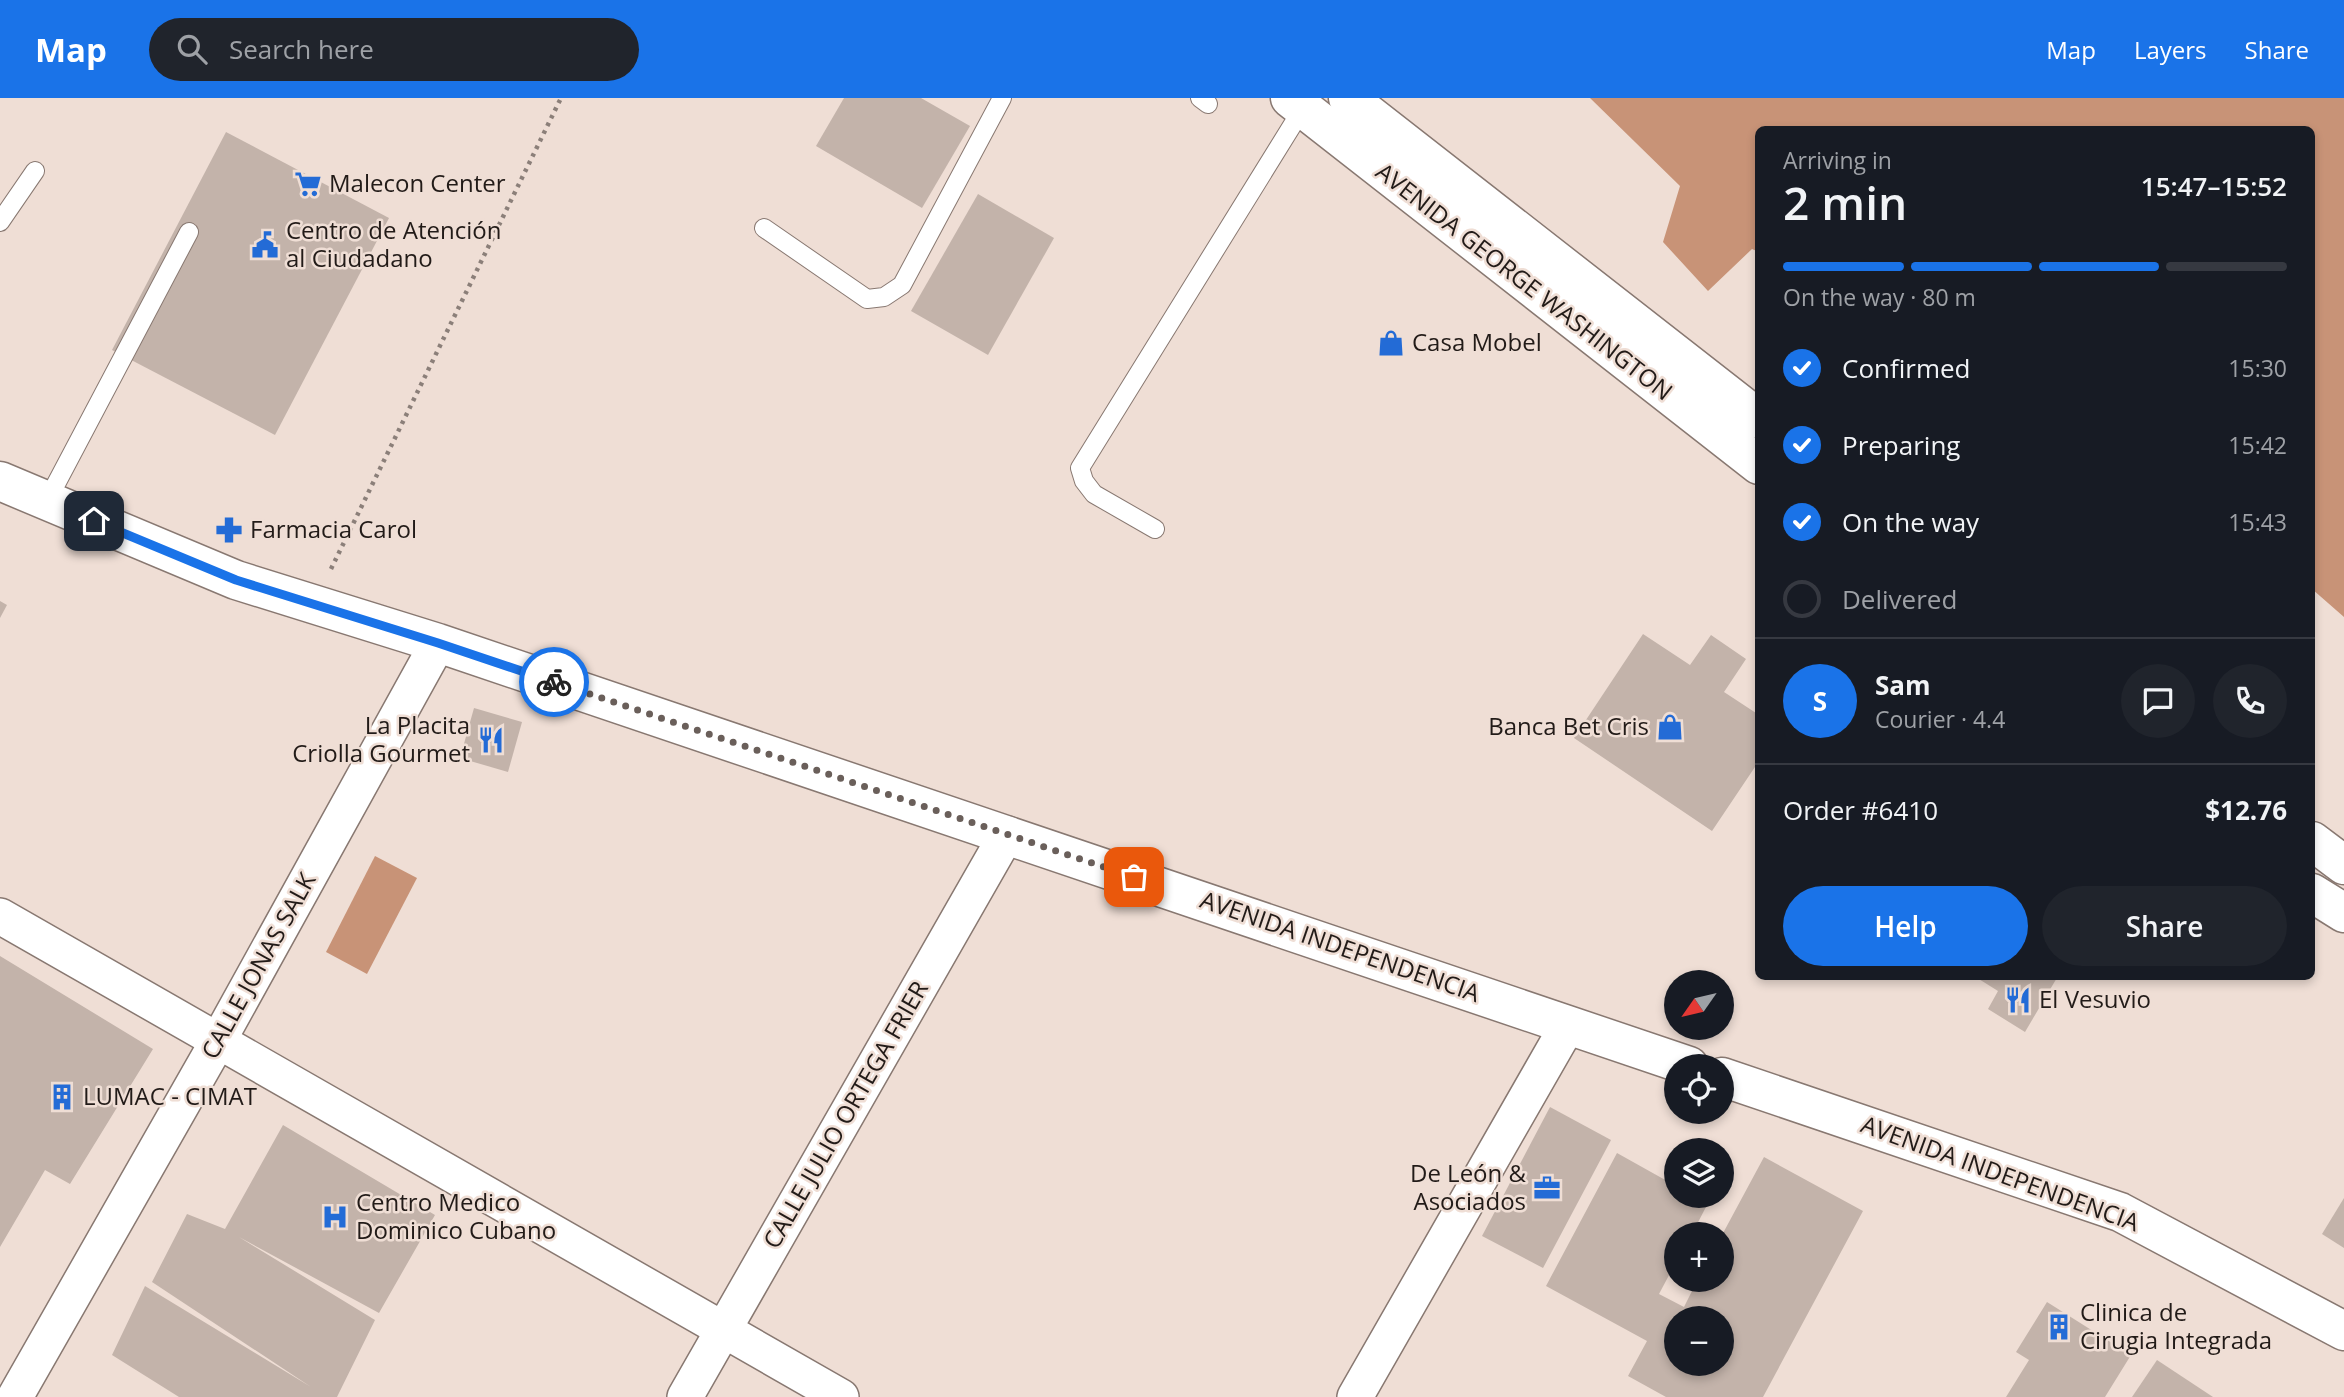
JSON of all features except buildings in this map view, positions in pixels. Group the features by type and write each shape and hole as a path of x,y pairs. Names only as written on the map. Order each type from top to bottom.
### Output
{"main road":[{"name":"AVENIDA GEORGE WASHINGTON","path":"1348,98 1755,416"},
{"name":"AVENIDA GEORGE WASHINGTON","path":"1296,103 1755,462"},
{"name":"AVENIDA INDEPENDENCIA","path":"0,481 236,580 438,643 1664,1058"},
{"path":"2315,843 2344,865"},
{"path":"2315,895 2344,913"},
{"name":"AVENIDA INDEPENDENCIA","path":"1734,1081 2120,1212 2344,1331"}],"street":[{"name":"CALLE JONAS SALK","path":"15,1397 218,1041 438,643"},
{"name":"CALLE JULIO ORTEGA FRIER","path":"685,1397 1007,834"},
{"path":"0,916 841,1397"},
{"path":"1355,1397 1568,1025"}],"lane":[{"path":"764,228 867,299 884,297 902,285 1002,98"},
{"path":"1155,529 1094,494 1084,481 1080,468 1296,103"},
{"path":"0,222 34,171"},
{"path":"47,501 189,232"}],"path":[{"path":"313,604 561,98"}],"shaded area":[{"path":"1590,98 2344,98 2344,617 2315,592 2315,126 1755,126 1755,250 1752,249 1708,291 1663,242 1680,186"},
{"path":"375,856 417,878 367,974 326,952"}],"way so far":[{"path":"554,682 1134,877"}],"place":[{"name":"Malecon Center","path":"308,184"},
{"name":"Centro de Atención al Ciudadano","path":"265,245"},
{"name":"Casa Mobel","path":"1391,343"},
{"name":"Farmacia Carol","path":"229,530"},
{"name":"Banca Bet Cris","path":"1670,727"},
{"name":"La Placita Criolla Gourmet","path":"491,740"},
{"name":"El Vesuvio","path":"2018,1000"},
{"name":"LUMAC - CIMAT","path":"62,1097"},
{"name":"De León & Asociados","path":"1547,1188"},
{"name":"Centro Medico Dominico Cubano","path":"335,1217"},
{"name":"Clinica de Cirugia Integrada","path":"2059,1327"}],"route":[{"path":"94,521 236,580 554,682"}]}
